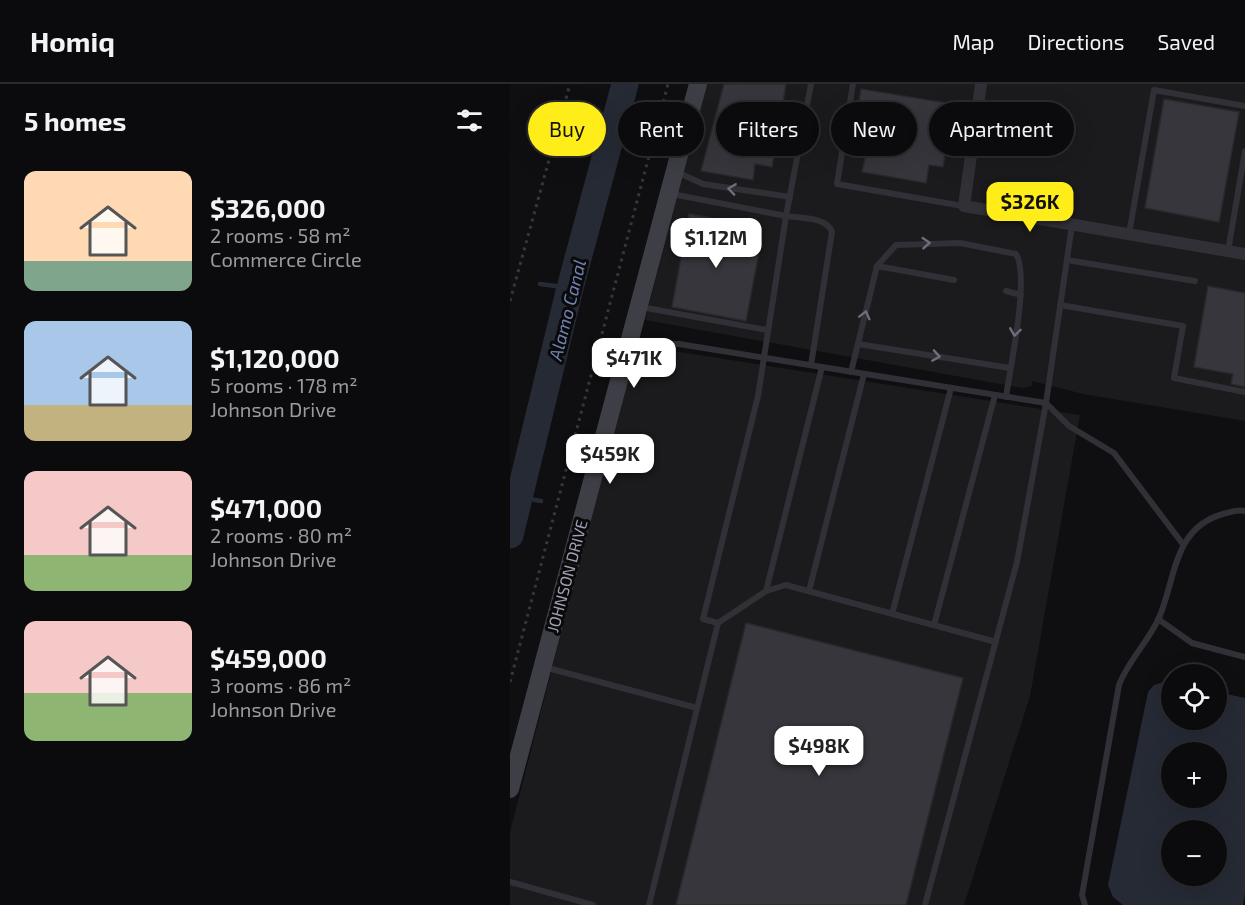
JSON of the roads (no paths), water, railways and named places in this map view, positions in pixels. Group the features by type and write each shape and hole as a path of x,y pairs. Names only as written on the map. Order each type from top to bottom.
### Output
{"street":[{"name":"JOHNSON DRIVE","path":"510,789 627,342 698,84"},
{"path":"981,84 964,206 1245,254"}],"lane":[{"path":"718,623 704,619 758,396 762,357 811,84"},
{"path":"853,84 837,184 964,206"},
{"path":"1129,234 1154,90 1245,106"},
{"path":"1228,251 1245,151"},
{"path":"674,170 703,184 790,197"},
{"path":"668,194 824,222 830,226 832,232 811,365"},
{"path":"925,905 1017,562 1046,404 1072,225"},
{"path":"851,372 878,266 896,245 960,243 1016,254 1020,260 1021,295 1006,397"},
{"path":"1067,260 1195,281"},
{"path":"878,266 954,280"},
{"path":"1006,291 1021,295"},
{"path":"1060,305 1183,326 1174,378 1245,392"},
{"path":"637,306 767,330"},
{"path":"627,342 679,344 1046,404 1069,426 1114,453 1182,543"},
{"path":"858,344 1010,368"},
{"path":"766,591 822,367"},
{"path":"809,591 864,374"},
{"path":"892,614 951,388"},
{"path":"934,625 995,395"},
{"path":"1085,905 1082,896 1123,673 1158,619 1182,543 1207,519 1238,510 1245,511"},
{"path":"649,905 718,623 766,591 786,585 996,642"},
{"path":"1158,619 1192,643 1245,657"},
{"path":"542,666 697,708"},
{"path":"510,882 593,905"}],"waterway":[{"name":"Alamo Canal","path":"510,535 570,288 625,84"},
{"path":"540,284 570,288"},
{"path":"519,497 541,501"}]}
